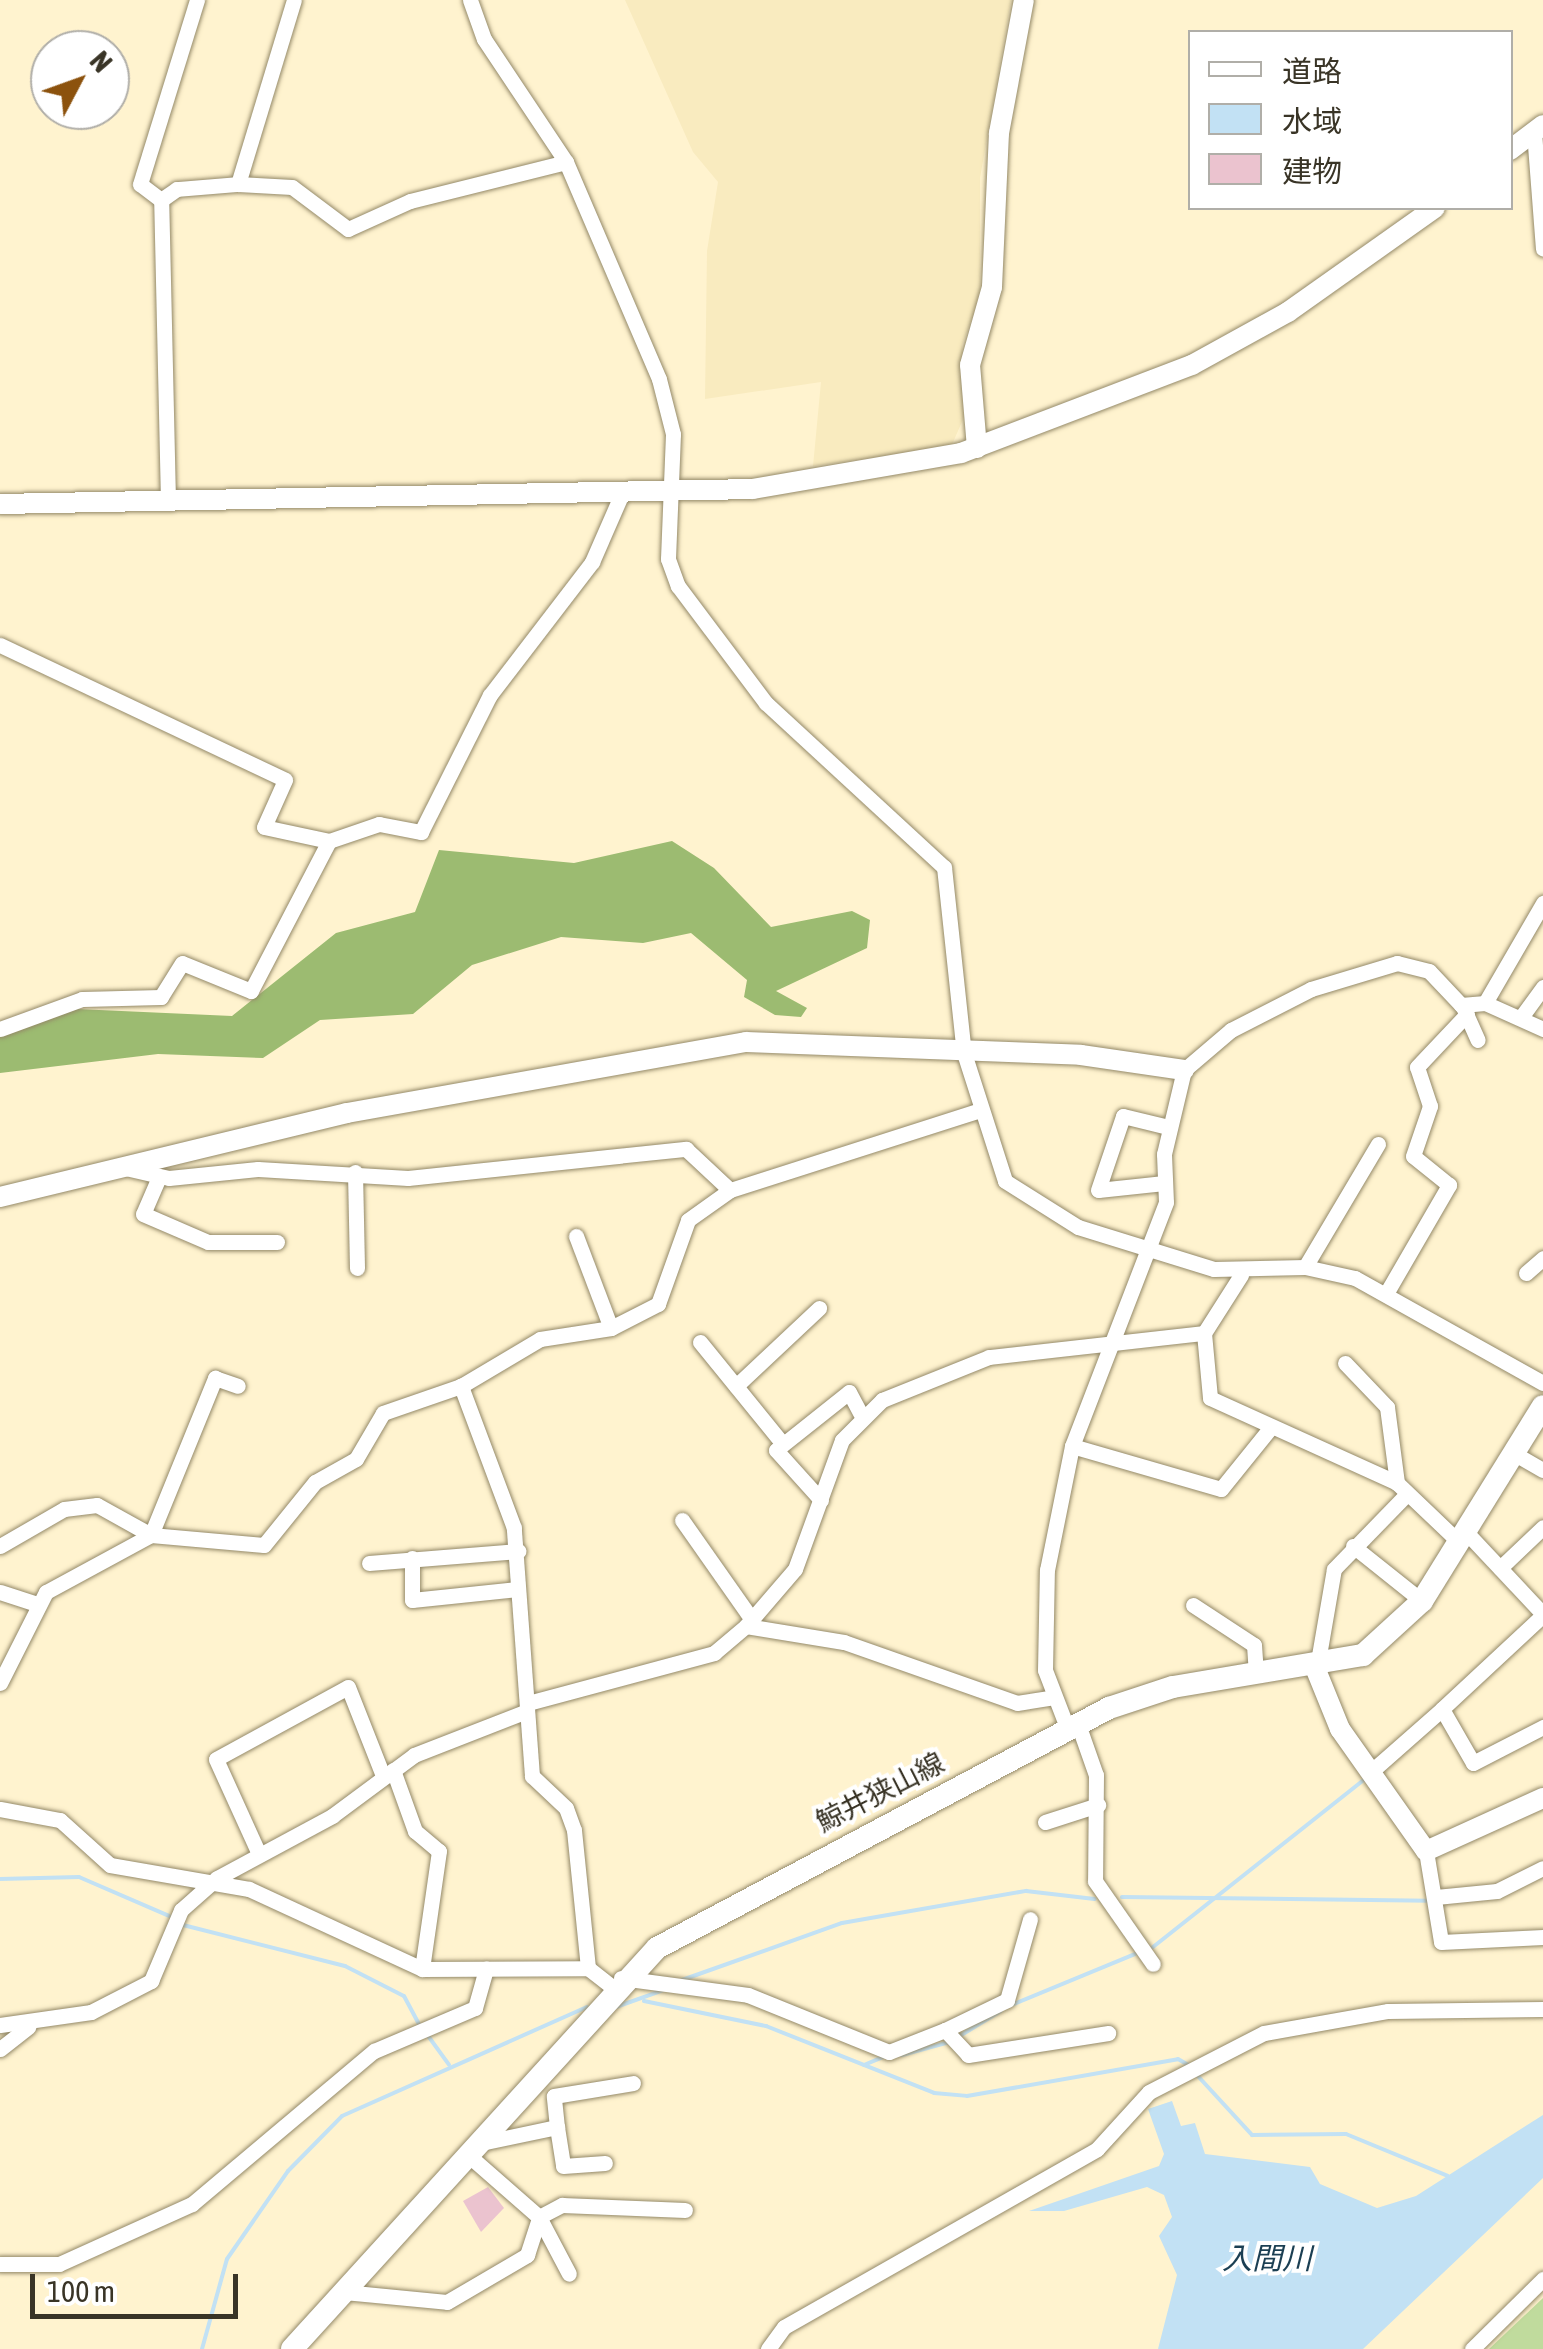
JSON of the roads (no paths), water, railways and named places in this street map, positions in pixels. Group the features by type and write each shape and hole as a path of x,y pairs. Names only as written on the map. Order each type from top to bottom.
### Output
{"main road":[{"name":"鯨井狭山線","path":"292,2349 617,1983 709,1916 1140,1696 1256,1674 1316,1670 1382,1643 1422,1601 1543,1406"}],"street":[{"path":"161,200 140,184 197,0"},
{"path":"238,184 294,0"},
{"path":"470,0 484,39 566,162 659,379 672,434 668,559 678,586 766,702 944,867 964,1053 977,1111 1005,1182 1078,1227 1148,1242 1241,1275 1305,1267 1387,1292 1543,1383"},
{"path":"977,448 970,365 992,287 999,132 1024,0"},
{"path":"1513,148 1539,128"},
{"path":"1539,128 1543,249"},
{"path":"161,200 177,189 238,184 292,187 348,229 410,201 566,162"},
{"path":"161,200 168,502"},
{"path":"0,504 752,488 977,448 1192,365 1288,312 1431,210"},
{"path":"0,645 284,780 264,827 329,841 380,824 421,832 490,696 592,562 623,491"},
{"path":"0,1029 82,999 161,997 182,963 251,992 329,841"},
{"path":"1387,1292 1449,1185 1413,1156 1430,1106 1416,1066 1464,1010 1485,1002 1543,904"},
{"path":"1153,1964 1095,1881 1098,1805 1073,1727 1052,1698 1047,1570 1072,1446 1104,1350 1148,1242 1164,1182 1168,1127 1184,1070 1231,1030 1372,968 1429,971 1464,1010 1478,1040"},
{"path":"1522,1016 1543,986"},
{"path":"1485,1002 1543,1029"},
{"path":"0,1197 112,1163 678,1049 806,1040 964,1053 1081,1055 1184,1070"},
{"path":"0,1546 64,1509 97,1505 151,1535 264,1545 315,1482 356,1458 383,1413 461,1386 540,1339 611,1328 658,1304 688,1220 730,1190 977,1111"},
{"path":"1164,1182 1098,1190 1123,1116 1168,1127"},
{"path":"1305,1267 1378,1144"},
{"path":"112,1163 159,1177 355,1172 408,1178 686,1149 730,1190"},
{"path":"355,1172 357,1268"},
{"path":"159,1177 142,1214 208,1242 277,1242"},
{"path":"576,1236 611,1328"},
{"path":"1526,1274 1543,1258"},
{"path":"1241,1275 1204,1333 1210,1398 1402,1489 1500,1568 1543,1615 1374,1770"},
{"path":"736,1386 819,1308"},
{"path":"0,2024 28,2027 91,2012 151,1981 181,1910 217,1878 388,1773 525,1708 714,1653 748,1622 794,1569 820,1500 826,1470 860,1413 989,1357 1104,1350 1204,1333"},
{"path":"700,1342 782,1442"},
{"path":"1345,1362 1387,1406 1402,1489"},
{"path":"0,1683 36,1604 151,1535 214,1378 238,1386"},
{"path":"461,1386 519,1551 517,1589 532,1776 566,1808 574,1830 588,1968"},
{"path":"820,1500 776,1450 849,1392 860,1413"},
{"path":"1072,1446 1220,1490 1271,1427"},
{"path":"1515,1454 1543,1470"},
{"path":"1402,1489 1329,1581 1316,1670 1330,1712 1374,1770 1426,1851 1441,1942 1543,1937"},
{"path":"682,1520 748,1622 844,1642 1017,1703 1052,1698"},
{"path":"1500,1568 1543,1526"},
{"path":"1353,1546 1422,1601"},
{"path":"369,1563 519,1551"},
{"path":"412,1558 412,1600 517,1589"},
{"path":"0,1592 36,1604"},
{"path":"1193,1605 1254,1645 1256,1674"},
{"path":"259,1854 216,1759 348,1688 415,1831 439,1851 422,1969"},
{"path":"1442,1709 1473,1763 1543,1727"},
{"path":"1426,1851 1543,1798"},
{"path":"1045,1822 1098,1805"},
{"path":"0,1808 60,1820 110,1865 217,1878 422,1969 588,1968 617,1983 748,1995 889,2052 1007,2000 1030,1919"},
{"path":"1436,1897 1497,1891 1543,1868"},
{"path":"0,2264 59,2264 192,2204 374,2051 475,2008 486,1968"},
{"path":"768,2349 784,2328 1097,2150 1144,2096 1190,2071 1305,2022 1543,2010"},
{"path":"0,2049 28,2027"},
{"path":"945,2030 968,2056 1108,2032"},
{"path":"606,2163 562,2166 554,2096 633,2083"},
{"path":"557,2126 472,2149 539,2217 569,2274"},
{"path":"344,2292 447,2302 528,2255 539,2217 562,2205 685,2210"},
{"path":"1472,2349 1543,2278"}],"water":[{"name":"入間川","path":"1172,2101 1181,2126 1195,2123 1205,2154 1310,2167 1320,2184 1377,2208 1416,2196 1543,2115 1543,2178 1363,2349 1158,2349 1177,2275 1159,2236 1172,2217 1164,2195 1147,2187 1064,2211 1029,2211 1159,2166 1164,2154 1148,2109"}],"waterway":[{"path":"1153,1947 1365,1779"},
{"path":"0,1879 79,1877 169,1916"},
{"path":"682,1980 842,1923 1026,1891 1095,1899"},
{"path":"1122,1897 1430,1901"},
{"path":"183,1925 345,1966 404,1996 419,2024"},
{"path":"1009,2006 1135,1954"},
{"path":"616,2007 664,1990"},
{"path":"644,2001 766,2026 934,2093 967,2096 1178,2059 1190,2066"},
{"path":"202,2349 227,2259 288,2171 342,2116 587,2007"},
{"path":"958,2037 1001,2011"},
{"path":"426,2033 449,2065"},
{"path":"902,2055 950,2042"},
{"path":"864,2065 883,2057"},
{"path":"1196,2074 1252,2135 1346,2134 1448,2176"}]}
